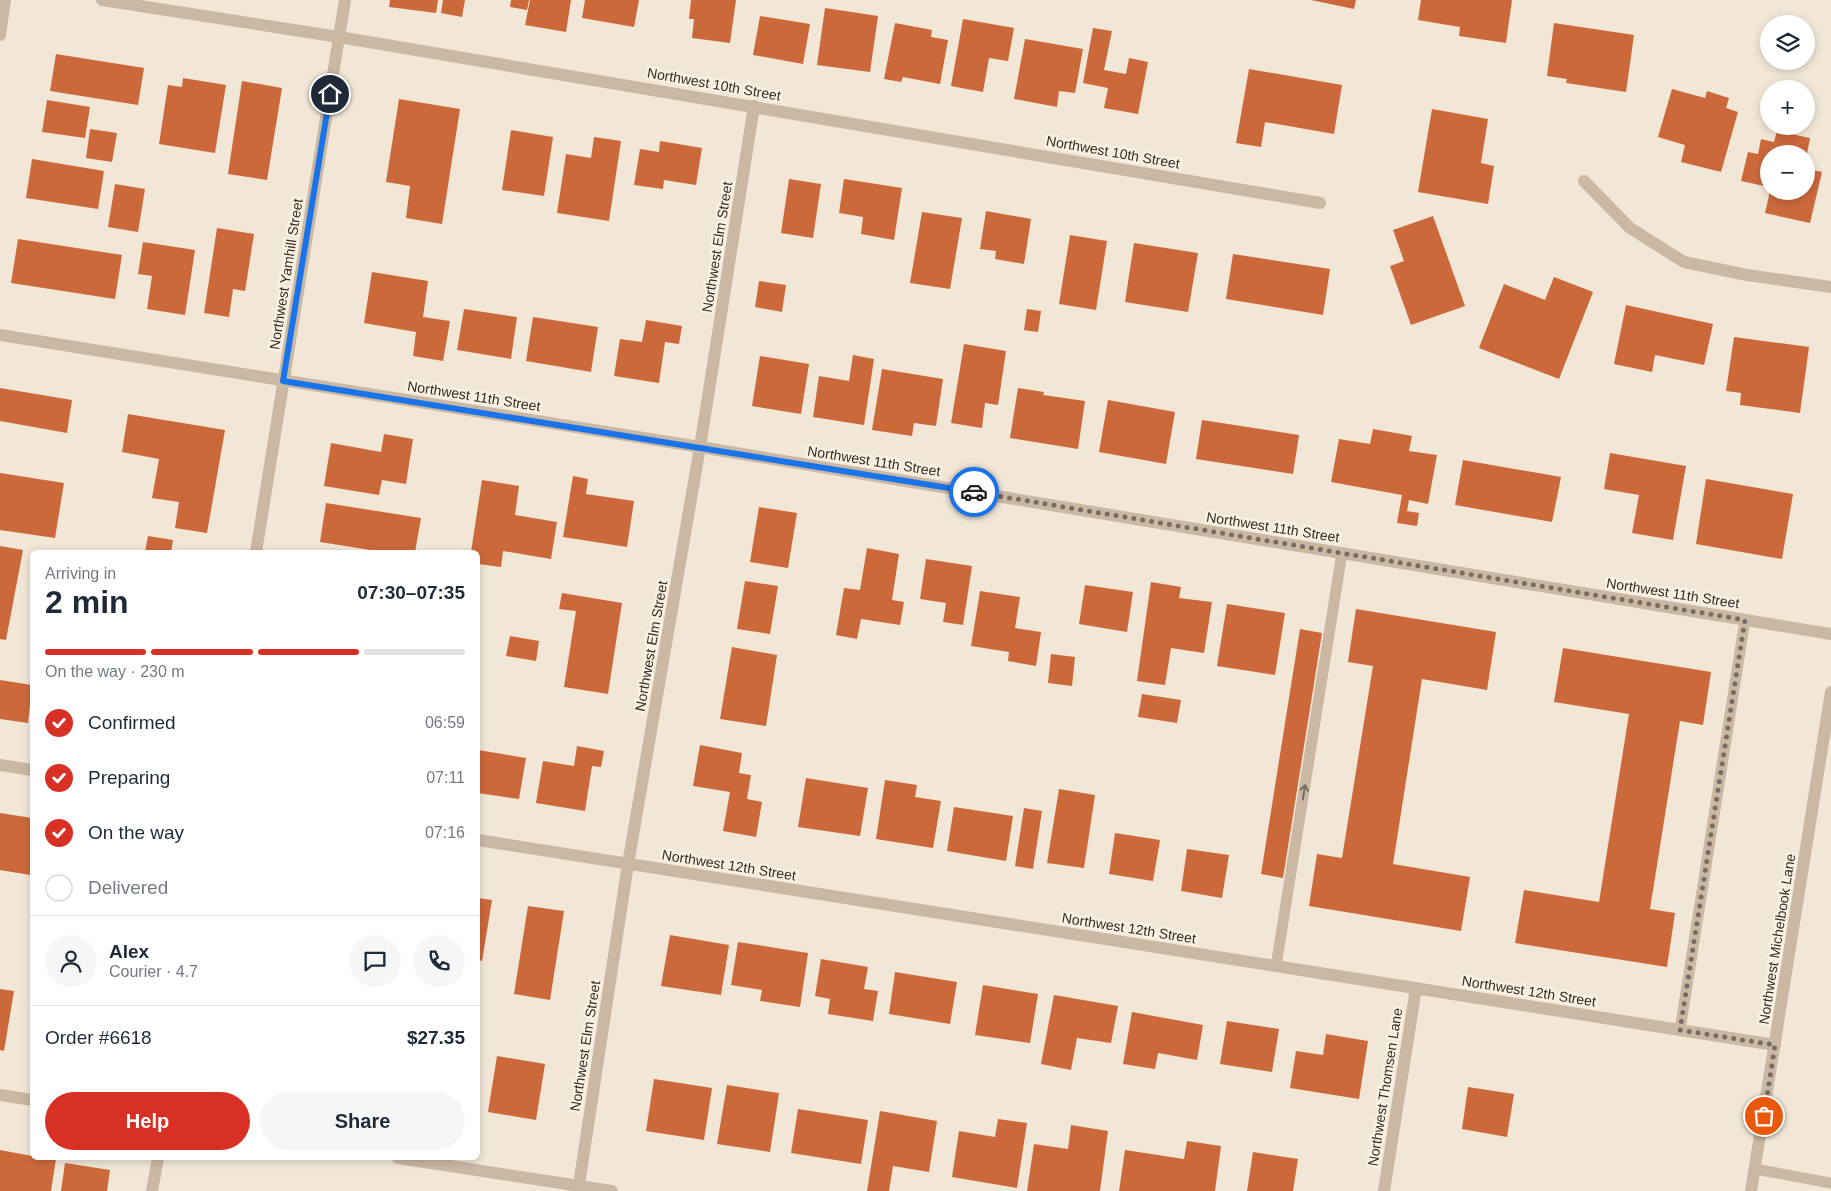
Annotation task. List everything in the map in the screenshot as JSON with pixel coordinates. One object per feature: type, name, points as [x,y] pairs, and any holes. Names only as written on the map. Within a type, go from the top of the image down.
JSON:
[{"type":"street","points":[[0,35],[5,0]]},
{"type":"street","name":"Northwest 10th Street","points":[[102,0],[339,37],[754,106],[1320,203]]},
{"type":"street","name":"Northwest Yamhill Street","points":[[256,550],[345,0]]},
{"type":"street","name":"Northwest Elm Street","points":[[578,1188],[628,864],[700,447],[754,106]]},
{"type":"street","points":[[1584,181],[1630,228],[1684,262],[1747,275],[1831,287]]},
{"type":"street","name":"Northwest 11th Street","points":[[0,335],[700,447],[1831,634]]},
{"type":"street","name":"Northwest Michelbook Lane","points":[[1751,1191],[1831,692]]},
{"type":"street","points":[[0,764],[30,770]]},
{"type":"street","name":"Northwest 12th Street","points":[[480,840],[1775,1045]]},
{"type":"street","name":"Northwest Thomsen Lane","points":[[1384,1191],[1416,988]]},
{"type":"street","points":[[0,1095],[30,1100]]},
{"type":"street","points":[[152,1191],[158,1160]]},
{"type":"street","points":[[410,1160],[578,1188],[612,1191]]},
{"type":"lane","points":[[1276,966],[1342,553]]},
{"type":"lane","points":[[1680,1030],[1745,620]]},
{"type":"lane","points":[[1755,1168],[1831,1183]]},
{"type":"building","points":[[390,0],[438,0],[436,13],[389,7]]},
{"type":"building","points":[[443,0],[465,0],[462,17],[441,13]]},
{"type":"building","points":[[511,0],[529,0],[527,10],[510,7]]},
{"type":"building","points":[[530,0],[571,0],[566,32],[525,25]]},
{"type":"building","points":[[585,0],[639,0],[634,27],[582,18]]},
{"type":"building","points":[[691,0],[736,0],[730,43],[692,38],[694,19],[689,19]]},
{"type":"building","points":[[1311,0],[1356,0],[1354,9]]},
{"type":"building","points":[[1421,0],[1512,0],[1506,43],[1459,36],[1460,27],[1418,20]]},
{"type":"building","points":[[825,8],[878,16],[870,72],[817,65]]},
{"type":"building","points":[[760,16],[810,24],[803,64],[753,55]]},
{"type":"building","points":[[963,19],[1014,28],[1008,61],[989,58],[983,92],[951,86]]},
{"type":"building","points":[[895,23],[932,30],[931,37],[948,40],[940,84],[903,77],[901,82],[884,79]]},
{"type":"building","points":[[1554,23],[1634,35],[1626,92],[1566,83],[1567,79],[1547,76]]},
{"type":"building","points":[[1093,28],[1112,31],[1104,70],[1126,74],[1129,58],[1148,62],[1138,114],[1104,108],[1108,88],[1083,83]]},
{"type":"building","points":[[1025,39],[1083,49],[1075,93],[1059,91],[1057,107],[1014,99]]},
{"type":"building","points":[[56,54],[144,68],[138,105],[50,91]]},
{"type":"building","points":[[1249,69],[1342,85],[1334,134],[1265,122],[1261,147],[1236,143]]},
{"type":"building","points":[[183,78],[226,85],[215,153],[159,144],[168,85],[182,87]]},
{"type":"building","points":[[242,81],[282,88],[267,180],[228,174]]},
{"type":"building","points":[[1672,89],[1705,98],[1707,91],[1729,98],[1726,108],[1738,112],[1721,172],[1681,162],[1685,145],[1658,137]]},
{"type":"building","points":[[399,99],[460,109],[442,224],[406,218],[410,186],[386,182]]},
{"type":"building","points":[[47,100],[90,107],[85,138],[42,132]]},
{"type":"building","points":[[1432,109],[1488,119],[1481,163],[1494,166],[1488,204],[1418,192]]},
{"type":"building","points":[[90,129],[117,133],[112,162],[86,158]]},
{"type":"building","points":[[511,130],[553,137],[544,196],[502,190]]},
{"type":"building","points":[[1776,135],[1796,135],[1810,138],[1809,145],[1760,145],[1760,185],[1741,181],[1748,152],[1758,154],[1761,139],[1774,142]]},
{"type":"building","points":[[594,137],[621,141],[609,221],[557,213],[566,154],[591,158]]},
{"type":"building","points":[[660,141],[702,148],[696,185],[664,180],[663,189],[634,185],[640,149],[659,152]]},
{"type":"building","points":[[32,159],[104,171],[98,209],[26,198]]},
{"type":"building","points":[[1815,171],[1822,172],[1810,223],[1765,213],[1768,200],[1815,200]]},
{"type":"building","points":[[789,179],[821,184],[813,238],[781,233]]},
{"type":"building","points":[[844,179],[902,188],[894,240],[861,234],[863,217],[839,213]]},
{"type":"building","points":[[115,184],[145,189],[138,232],[108,227]]},
{"type":"building","points":[[986,211],[1031,219],[1024,264],[995,259],[996,251],[980,249]]},
{"type":"building","points":[[922,212],[962,218],[950,289],[910,283]]},
{"type":"building","points":[[1433,216],[1465,306],[1411,325],[1390,266],[1404,261],[1393,230]]},
{"type":"building","points":[[217,228],[254,234],[245,291],[233,289],[229,317],[204,313]]},
{"type":"building","points":[[1070,235],[1107,241],[1096,310],[1059,304]]},
{"type":"building","points":[[18,239],[122,255],[115,299],[11,283]]},
{"type":"building","points":[[143,242],[195,250],[185,315],[147,309],[152,276],[138,274]]},
{"type":"building","points":[[1134,243],[1198,253],[1188,312],[1125,302]]},
{"type":"building","points":[[1233,254],[1330,269],[1323,315],[1226,299]]},
{"type":"building","points":[[372,272],[428,281],[423,317],[450,321],[443,361],[413,356],[416,332],[364,323]]},
{"type":"building","points":[[1554,277],[1593,292],[1559,379],[1479,348],[1504,284],[1545,300]]},
{"type":"building","points":[[759,281],[786,285],[782,312],[755,307]]},
{"type":"building","points":[[1626,305],[1713,324],[1704,365],[1655,355],[1652,372],[1614,364]]},
{"type":"building","points":[[464,309],[517,317],[511,359],[457,350]]},
{"type":"building","points":[[1027,309],[1041,311],[1038,332],[1024,330]]},
{"type":"building","points":[[533,317],[598,327],[591,372],[526,361]]},
{"type":"building","points":[[646,320],[682,326],[679,344],[665,342],[659,383],[614,376],[620,339],[642,342]]},
{"type":"building","points":[[1734,337],[1809,347],[1800,413],[1740,405],[1741,393],[1726,391]]},
{"type":"building","points":[[964,344],[1006,351],[998,405],[985,403],[982,428],[951,423]]},
{"type":"building","points":[[853,355],[874,359],[864,425],[813,417],[819,376],[849,381]]},
{"type":"building","points":[[760,356],[809,364],[801,414],[752,406]]},
{"type":"building","points":[[882,369],[943,379],[936,426],[914,423],[912,436],[872,430]]},
{"type":"building","points":[[0,388],[72,400],[67,433],[0,421]]},
{"type":"building","points":[[1018,388],[1044,392],[1043,395],[1085,401],[1078,449],[1010,438]]},
{"type":"building","points":[[1108,400],[1175,412],[1166,464],[1099,452]]},
{"type":"building","points":[[128,414],[225,430],[207,533],[175,528],[179,502],[152,498],[159,459],[122,452]]},
{"type":"building","points":[[1202,420],[1299,435],[1293,474],[1196,459]]},
{"type":"building","points":[[1373,429],[1412,436],[1409,451],[1437,455],[1428,504],[1409,500],[1407,511],[1419,513],[1417,526],[1397,523],[1402,495],[1331,482],[1339,439],[1370,444]]},
{"type":"building","points":[[384,434],[413,439],[406,484],[382,480],[379,495],[324,486],[331,443],[381,452]]},
{"type":"building","points":[[1610,453],[1686,466],[1673,540],[1632,533],[1639,495],[1604,489]]},
{"type":"building","points":[[1463,460],[1561,477],[1552,522],[1455,505]]},
{"type":"building","points":[[0,473],[64,483],[55,538],[0,530]]},
{"type":"building","points":[[573,476],[588,479],[586,494],[634,501],[627,547],[563,537]]},
{"type":"building","points":[[1706,479],[1793,494],[1782,559],[1696,544]]},
{"type":"building","points":[[482,480],[519,486],[515,515],[557,522],[551,559],[503,551],[501,567],[480,564],[480,550],[471,550]]},
{"type":"building","points":[[326,503],[421,518],[415,550],[370,550],[320,542]]},
{"type":"building","points":[[759,507],[797,513],[788,568],[750,562]]},
{"type":"building","points":[[148,536],[173,540],[171,550],[145,550]]},
{"type":"building","points":[[0,546],[23,550],[6,640],[0,639]]},
{"type":"building","points":[[867,548],[899,554],[892,600],[904,602],[900,625],[861,619],[857,639],[836,635],[844,588],[860,590]]},
{"type":"building","points":[[926,559],[972,566],[963,625],[943,622],[946,603],[920,599]]},
{"type":"building","points":[[745,581],[778,586],[770,634],[737,629]]},
{"type":"building","points":[[1151,582],[1181,587],[1179,598],[1212,602],[1204,653],[1171,648],[1165,685],[1137,681]]},
{"type":"building","points":[[1085,585],[1133,592],[1127,632],[1079,624]]},
{"type":"building","points":[[980,591],[1020,597],[1015,628],[1041,632],[1036,666],[1008,661],[1009,652],[971,646]]},
{"type":"building","points":[[562,593],[622,603],[608,694],[564,687],[576,611],[559,609]]},
{"type":"building","points":[[1227,604],[1285,613],[1275,675],[1217,666]]},
{"type":"building","points":[[1356,609],[1496,632],[1487,690],[1422,679],[1393,864],[1470,877],[1461,931],[1309,906],[1317,854],[1342,858],[1373,666],[1348,662]]},
{"type":"building","points":[[1300,629],[1322,633],[1283,878],[1261,874]]},
{"type":"building","points":[[510,636],[539,641],[536,661],[506,656]]},
{"type":"building","points":[[732,647],[777,655],[766,726],[720,719]]},
{"type":"building","points":[[1563,648],[1711,672],[1703,725],[1680,721],[1650,909],[1675,913],[1667,967],[1515,943],[1524,890],[1599,902],[1629,714],[1554,702]]},
{"type":"building","points":[[1051,654],[1075,657],[1072,686],[1048,683]]},
{"type":"building","points":[[0,680],[30,685],[28,723],[0,719]]},
{"type":"building","points":[[1142,694],[1181,700],[1177,723],[1138,717]]},
{"type":"building","points":[[700,745],[742,753],[739,773],[751,775],[747,799],[762,802],[756,837],[723,831],[730,792],[693,786]]},
{"type":"building","points":[[577,746],[604,751],[601,767],[592,766],[585,811],[536,803],[543,761],[574,766]]},
{"type":"building","points":[[480,750],[526,758],[519,799],[480,793]]},
{"type":"building","points":[[806,778],[868,788],[860,836],[798,827]]},
{"type":"building","points":[[885,780],[917,785],[915,797],[941,801],[933,848],[876,839]]},
{"type":"building","points":[[1059,789],[1095,795],[1084,868],[1047,863]]},
{"type":"building","points":[[954,807],[1013,816],[1006,861],[947,851]]},
{"type":"building","points":[[1024,808],[1042,811],[1033,869],[1015,866]]},
{"type":"building","points":[[0,813],[30,818],[30,875],[0,870]]},
{"type":"building","points":[[1115,833],[1160,840],[1153,881],[1109,874]]},
{"type":"building","points":[[1187,849],[1229,855],[1222,898],[1181,891]]},
{"type":"building","points":[[480,898],[492,900],[482,961],[480,960]]},
{"type":"building","points":[[528,906],[564,911],[550,1000],[514,994]]},
{"type":"building","points":[[670,935],[729,945],[721,995],[661,986]]},
{"type":"building","points":[[738,942],[808,953],[800,1007],[760,1001],[762,990],[731,985]]},
{"type":"building","points":[[821,959],[868,967],[864,989],[878,991],[873,1021],[828,1014],[830,999],[815,996]]},
{"type":"building","points":[[895,972],[957,982],[950,1024],[889,1014]]},
{"type":"building","points":[[983,985],[1038,994],[1030,1043],[975,1035]]},
{"type":"building","points":[[0,989],[14,991],[4,1051],[0,1050]]},
{"type":"building","points":[[1054,995],[1118,1006],[1111,1043],[1077,1038],[1071,1070],[1041,1064]]},
{"type":"building","points":[[1132,1012],[1203,1025],[1197,1060],[1158,1053],[1155,1069],[1123,1064]]},
{"type":"building","points":[[1227,1021],[1279,1029],[1272,1072],[1220,1064]]},
{"type":"building","points":[[1326,1034],[1368,1041],[1359,1099],[1290,1088],[1296,1051],[1323,1055]]},
{"type":"building","points":[[497,1056],[545,1064],[536,1120],[488,1112]]},
{"type":"building","points":[[654,1079],[712,1088],[704,1140],[646,1131]]},
{"type":"building","points":[[727,1085],[779,1093],[770,1152],[717,1144]]},
{"type":"building","points":[[1468,1087],[1514,1094],[1507,1137],[1462,1129]]},
{"type":"building","points":[[798,1109],[868,1120],[861,1164],[791,1153]]},
{"type":"building","points":[[880,1111],[937,1121],[929,1172],[893,1166],[889,1191],[867,1191]]},
{"type":"building","points":[[998,1119],[1027,1123],[1017,1188],[952,1177],[959,1131],[995,1137]]},
{"type":"building","points":[[1071,1125],[1108,1131],[1100,1191],[1027,1191],[1034,1144],[1068,1149]]},
{"type":"building","points":[[1187,1141],[1221,1146],[1215,1191],[1119,1191],[1125,1150],[1184,1159]]},
{"type":"building","points":[[0,1150],[30,1156],[30,1160],[56,1160],[51,1191],[0,1191]]},
{"type":"building","points":[[1253,1152],[1298,1159],[1293,1191],[1247,1191]]},
{"type":"building","points":[[65,1163],[110,1170],[107,1191],[61,1191]]},
{"type":"way so far","points":[[974,492],[1745,620],[1680,1030],[1775,1045],[1764,1116]]},
{"type":"route","points":[[330,94],[283,381],[974,492]]}]
